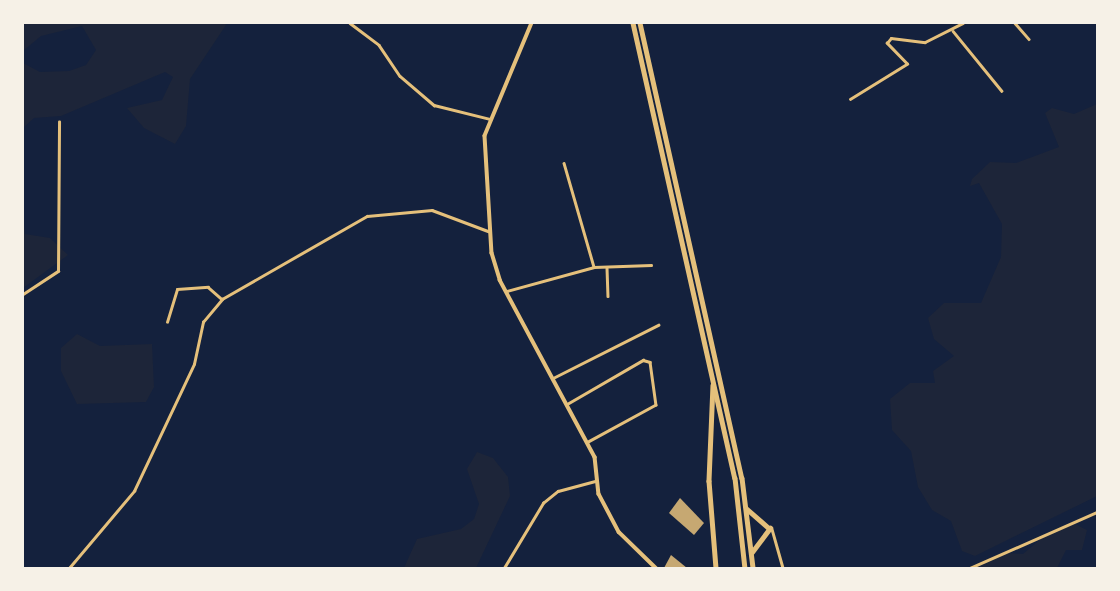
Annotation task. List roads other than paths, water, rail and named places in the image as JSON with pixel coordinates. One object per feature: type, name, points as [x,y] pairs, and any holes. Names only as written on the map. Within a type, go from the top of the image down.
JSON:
[{"type":"highway","points":[[633,23],[713,377],[745,568]]},
{"type":"highway","points":[[640,23],[747,508],[753,568]]},
{"type":"highway","points":[[713,377],[709,481],[716,568]]},
{"type":"highway","points":[[747,508],[770,528],[752,552]]},
{"type":"main road","points":[[532,23],[490,119],[482,166],[488,231],[506,291],[588,442],[595,481],[619,531],[656,568]]},
{"type":"street","points":[[350,23],[380,45],[400,76],[433,105],[490,119]]},
{"type":"street","points":[[850,99],[907,64],[887,43],[907,40],[925,42],[953,31],[962,23]]},
{"type":"street","points":[[1015,23],[1029,39]]},
{"type":"street","points":[[953,31],[1002,92]]},
{"type":"street","points":[[23,295],[58,271],[60,122]]},
{"type":"street","points":[[564,163],[594,267]]},
{"type":"street","points":[[69,568],[134,491],[194,363],[203,322],[222,299],[367,216],[432,210],[488,231]]},
{"type":"street","points":[[506,291],[594,267],[651,265]]},
{"type":"street","points":[[607,266],[608,296]]},
{"type":"street","points":[[167,322],[177,289],[208,287],[222,299]]},
{"type":"street","points":[[553,379],[658,325]]},
{"type":"street","points":[[567,404],[643,360],[650,362],[654,408],[588,442]]},
{"type":"street","points":[[504,568],[543,503],[558,491],[595,481]]},
{"type":"street","points":[[970,568],[1097,512]]},
{"type":"street","points":[[770,528],[783,568]]}]
